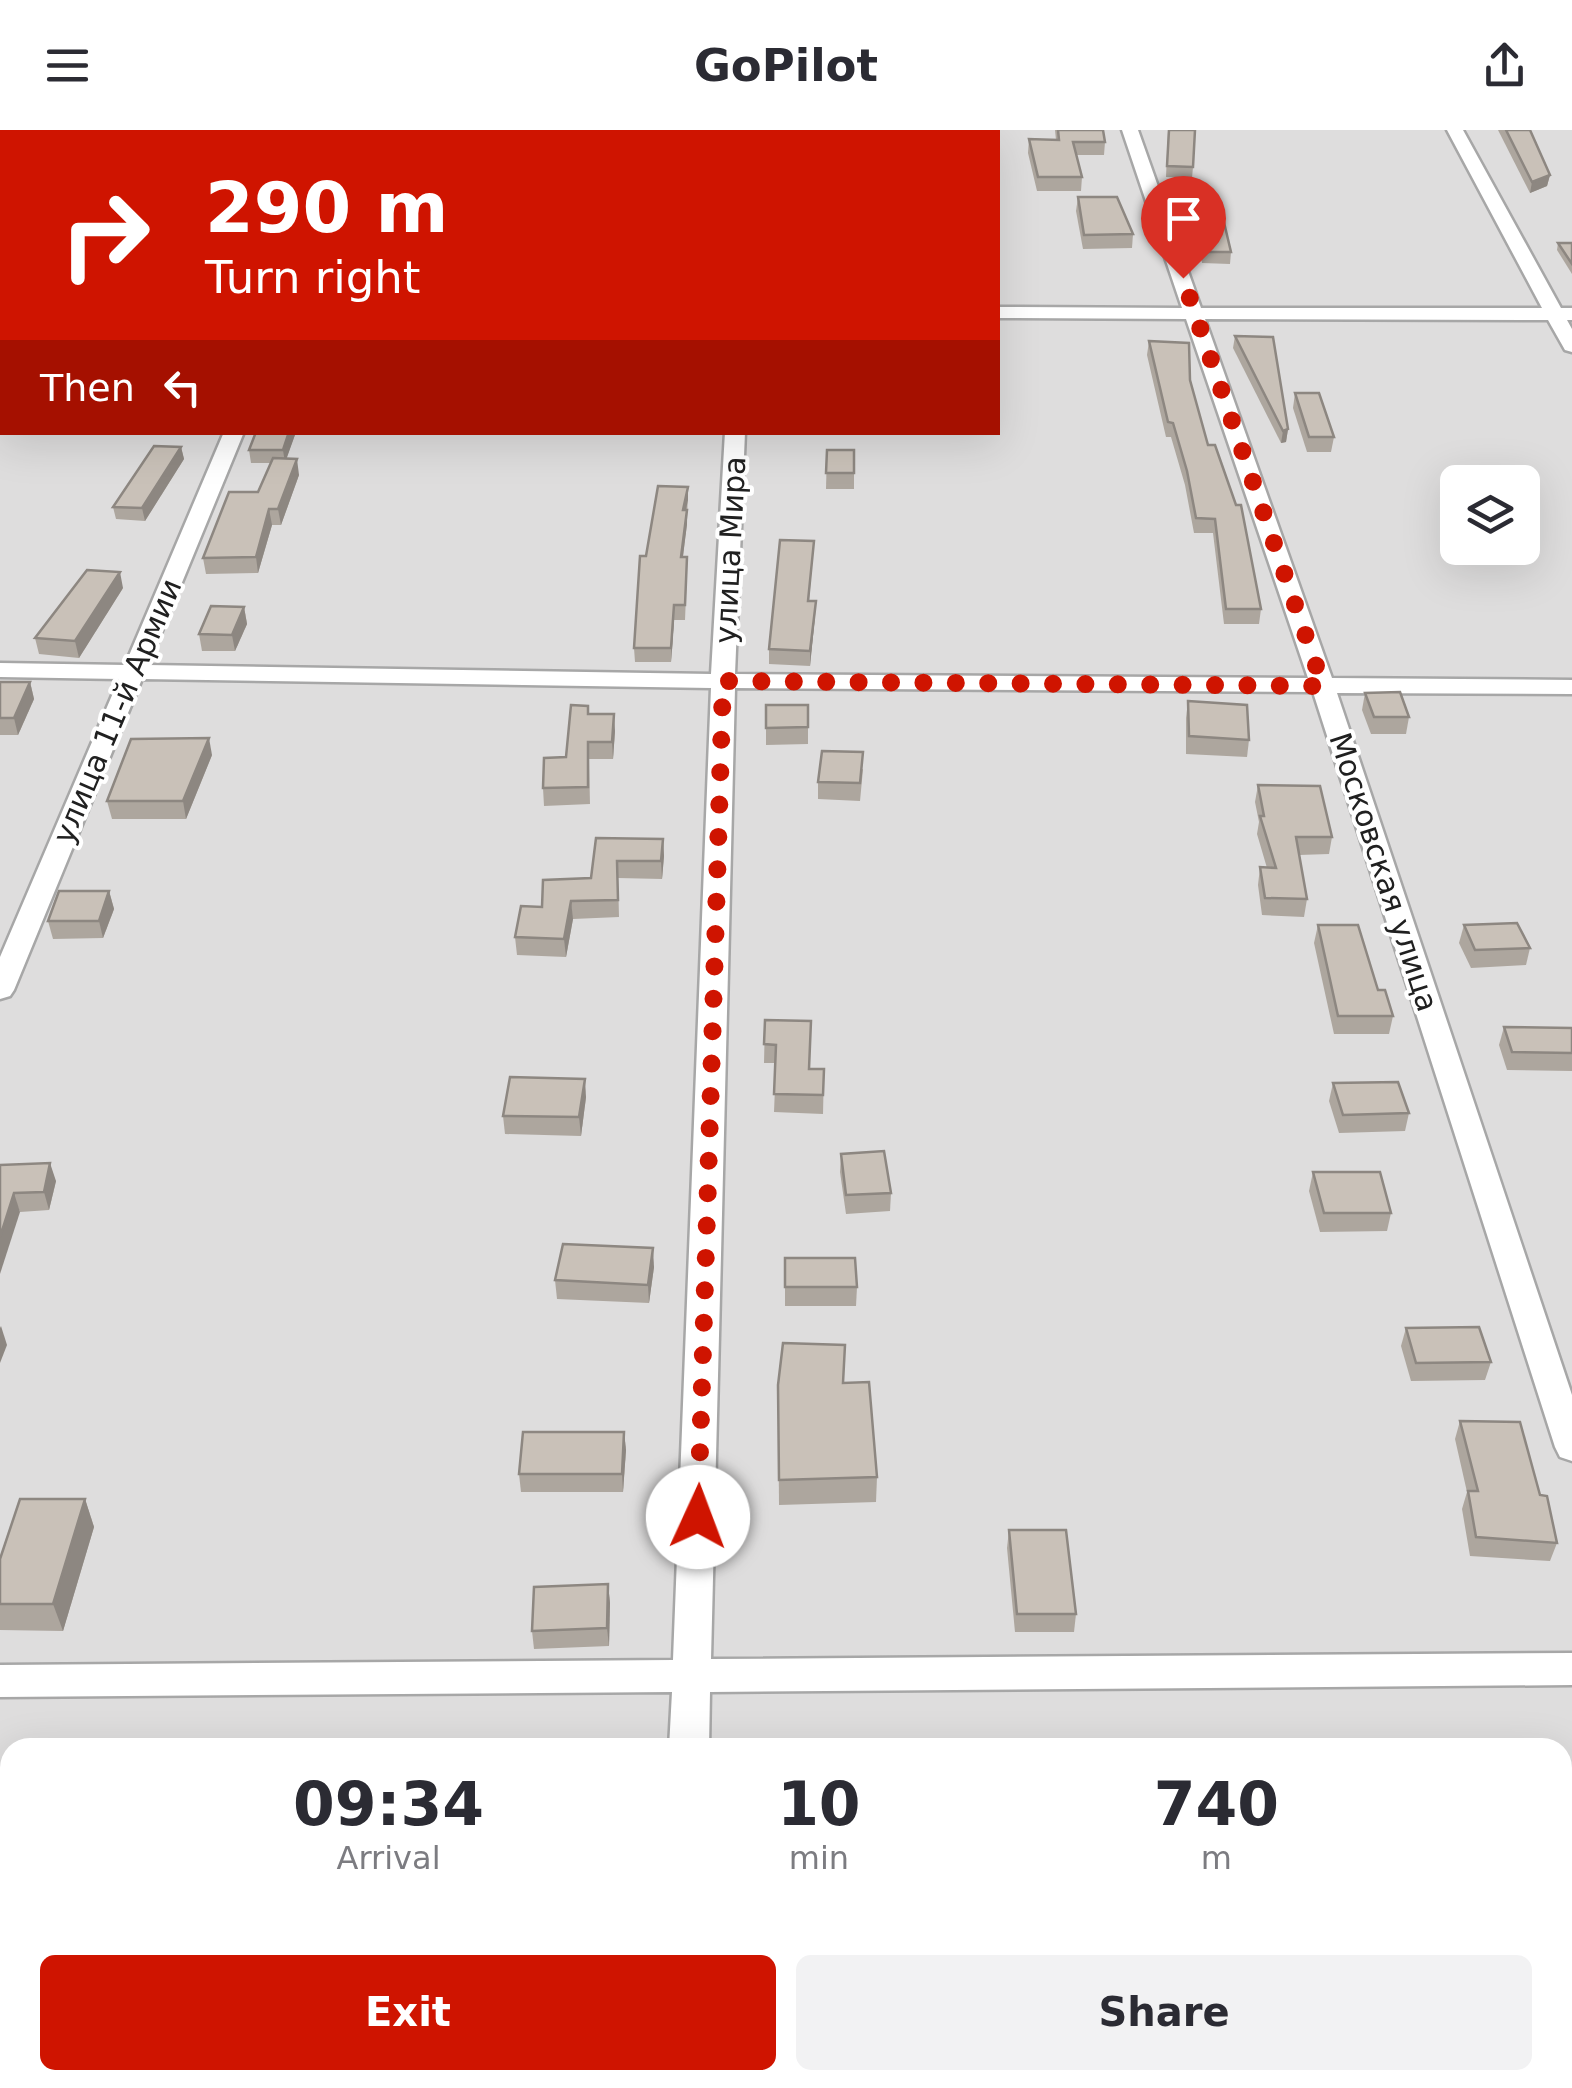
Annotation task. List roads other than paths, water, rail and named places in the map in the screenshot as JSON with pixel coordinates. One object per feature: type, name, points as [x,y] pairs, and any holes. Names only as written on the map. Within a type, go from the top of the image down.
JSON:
[{"type":"street","name":"Московская улица","points":[[1130,130],[1323,686],[1572,1447]]},
{"type":"street","points":[[1455,130],[1562,314],[1572,346]]},
{"type":"street","points":[[1000,312],[1562,314]]},
{"type":"street","name":"улица 11-й Армии","points":[[0,990],[233,435]]},
{"type":"street","name":"улица Мира","points":[[691,1738],[723,681],[735,435]]},
{"type":"street","points":[[0,670],[723,681],[1572,687]]},
{"type":"street","points":[[0,1682],[1572,1668]]}]
